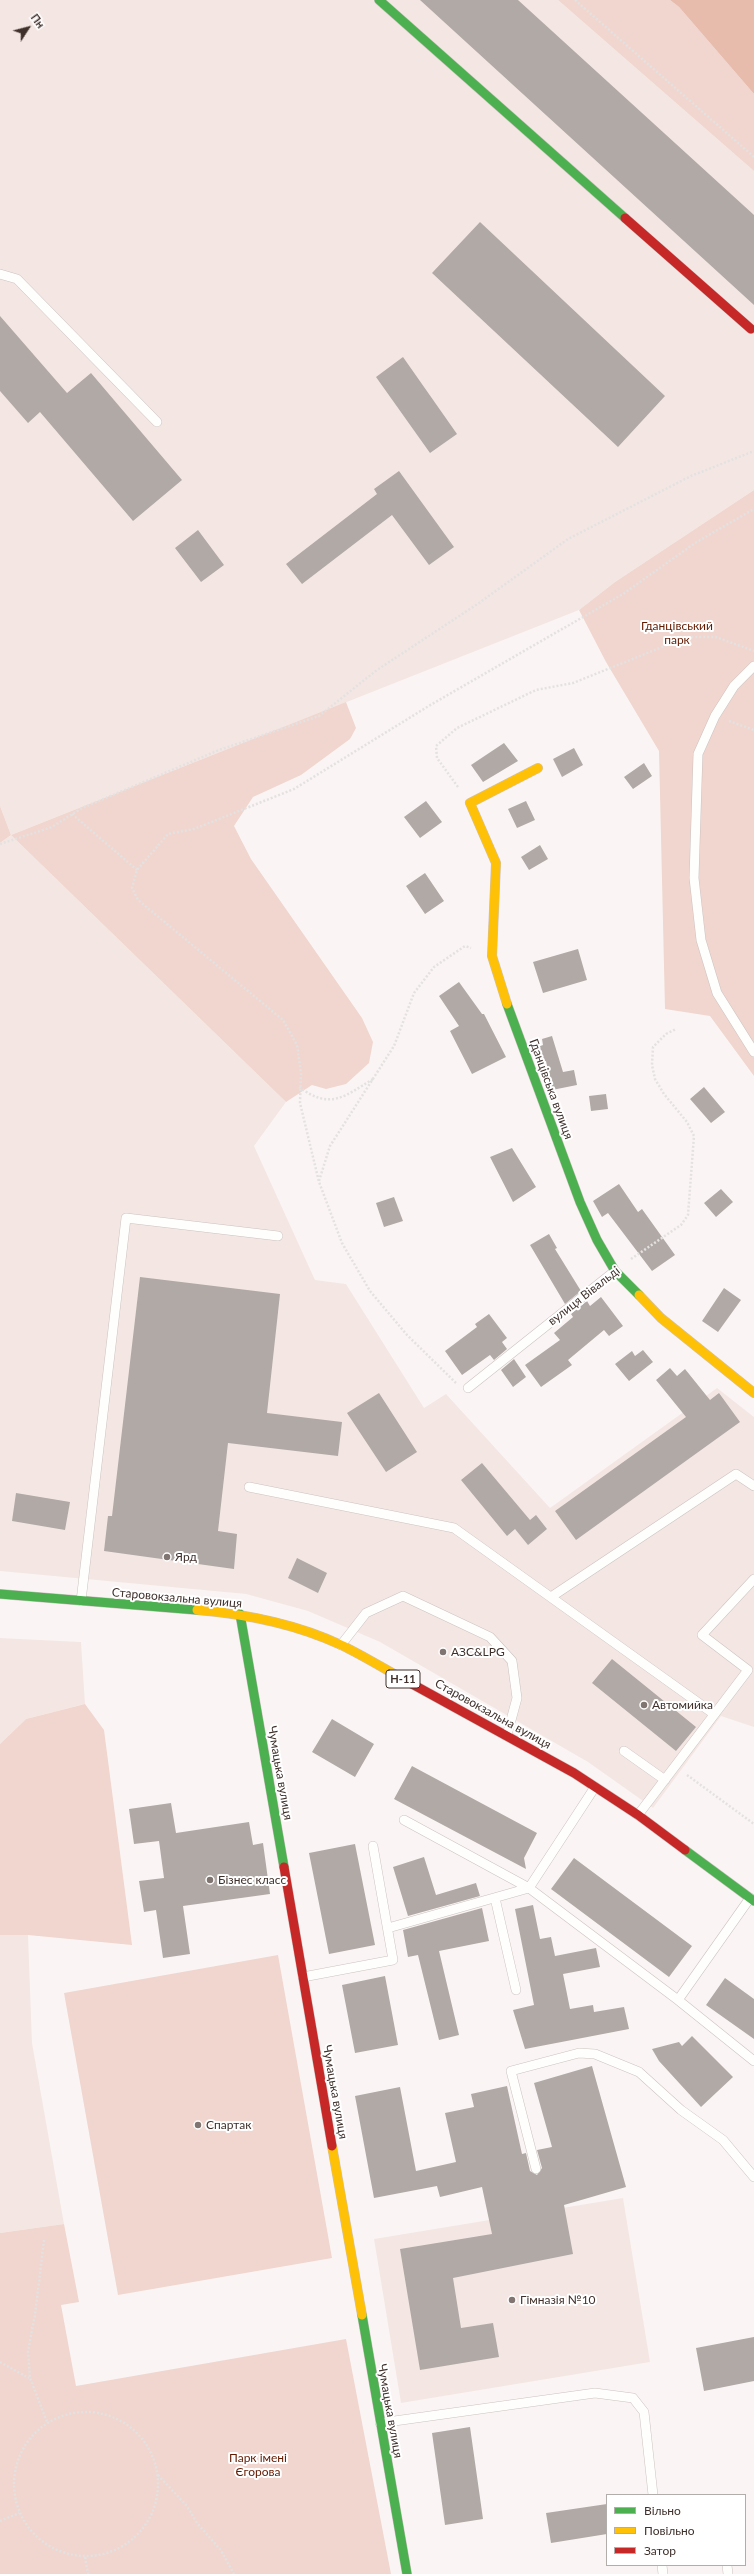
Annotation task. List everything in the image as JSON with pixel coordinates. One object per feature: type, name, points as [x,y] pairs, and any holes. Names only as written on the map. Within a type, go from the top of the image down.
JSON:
[{"type":"street","points":[[379,0],[751,329]]},
{"type":"street","points":[[470,803],[538,768]]},
{"type":"street","name":"Гданцівська вулиця","points":[[470,803],[496,864],[492,956],[500,988],[580,1202],[614,1271],[661,1318],[754,1393]]},
{"type":"street","name":"Старовокзальна вулиця","points":[[0,1594],[81,1602],[240,1614],[302,1630],[340,1646],[507,1735],[595,1787],[638,1815],[752,1900]]},
{"type":"street","name":"Чумацька вулиця","points":[[240,1614],[407,2574]]},
{"type":"lane","points":[[0,274],[17,278],[157,422]]},
{"type":"lane","points":[[754,666],[734,686],[715,716],[698,754],[694,878],[700,932],[717,993],[754,1052]]},
{"type":"lane","points":[[81,1602],[126,1218],[278,1236]]},
{"type":"lane","name":"вулиця Вівальді","points":[[468,1388],[614,1271]]},
{"type":"lane","points":[[550,1597],[736,1474],[754,1486]]},
{"type":"lane","points":[[250,1488],[454,1528],[714,1714]]},
{"type":"lane","points":[[638,1815],[748,1670],[702,1635],[754,1579]]},
{"type":"lane","points":[[340,1646],[366,1613],[403,1596],[490,1637],[512,1661],[518,1698],[507,1735]]},
{"type":"lane","points":[[624,1751],[665,1780]]},
{"type":"lane","points":[[388,1928],[529,1888],[595,1787]]},
{"type":"lane","points":[[404,1820],[529,1888],[678,2000],[754,2061]]},
{"type":"lane","points":[[303,1977],[393,1960],[373,1846]]},
{"type":"lane","points":[[495,1898],[516,1990]]},
{"type":"lane","points":[[678,2000],[752,1900]]},
{"type":"lane","points":[[536,2169],[511,2071],[580,2053],[595,2054],[639,2072],[681,2110],[722,2140],[754,2178]]},
{"type":"lane","points":[[380,2423],[595,2393],[633,2398],[644,2412],[653,2494]]},
{"type":"path","points":[[575,0],[754,157]]},
{"type":"path","points":[[0,844],[52,827],[82,808],[219,750],[318,716],[377,670],[479,603],[568,539],[691,476],[754,451]]},
{"type":"path","points":[[468,1388],[458,1385],[407,1335],[370,1291],[342,1243],[319,1182],[300,1103],[300,1059],[297,1045],[283,1020],[138,900],[132,888],[137,870],[168,834],[194,829],[294,788],[432,704],[623,594],[695,543],[754,510]]},
{"type":"path","points":[[470,803],[436,758],[436,746],[457,728],[536,690],[573,683],[687,637],[716,637],[754,651]]},
{"type":"path","points":[[715,716],[754,730]]},
{"type":"path","points":[[72,814],[137,870]]},
{"type":"path","points":[[319,1182],[330,1146],[375,1078],[394,1046],[414,993],[434,967],[465,946],[492,956]]},
{"type":"path","name":"вулиця Вівальді","points":[[614,1271],[681,1225],[688,1215],[694,1136],[687,1122],[659,1086],[652,1065],[653,1047],[666,1034],[676,1029]]},
{"type":"path","points":[[299,1087],[314,1098],[328,1100],[350,1093],[375,1078]]},
{"type":"path","points":[[675,1766],[754,1824]]},
{"type":"path","points":[[44,2240],[35,2315],[28,2351],[30,2378],[47,2422]]},
{"type":"path","points":[[0,2362],[30,2378]]},
{"type":"path","points":[[86,2411],[113,2417],[126,2423],[141,2436],[152,2454],[158,2474],[158,2495],[152,2514],[140,2532],[118,2548],[106,2554],[85,2556],[65,2554],[46,2545],[30,2531],[19,2513],[13,2494],[14,2473],[18,2459],[31,2435],[47,2422],[66,2414],[86,2411]]},
{"type":"path","points":[[158,2474],[187,2506],[197,2523],[220,2549],[234,2574]]},
{"type":"path","points":[[0,2521],[19,2513]]},
{"type":"path","points":[[85,2556],[88,2574]]},
{"type":"shaded area","points":[[0,0],[558,0],[754,171],[754,490],[615,582],[579,610],[11,835],[0,806]]},
{"type":"shaded area","points":[[670,0],[754,0],[754,94],[679,7]]},
{"type":"shaded area","points":[[11,835],[286,1102],[254,1146],[315,1280],[346,1284],[424,1408],[446,1394],[550,1508],[717,1388],[754,1417],[754,1727],[721,1716],[653,1808],[588,1762],[380,1642],[308,1611],[246,1594],[0,1571],[0,843]]},
{"type":"shaded area","points":[[0,1638],[81,1642],[85,1704],[26,1719],[0,1744]]},
{"type":"shaded area","points":[[0,1935],[28,1935],[32,2043],[64,2224],[0,2233]]},
{"type":"shaded area","name":"Гімназія №10","points":[[623,2198],[650,2362],[401,2403],[374,2239]]},
{"type":"green space","points":[[558,0],[670,0],[679,7],[754,94],[754,171]]},
{"type":"green space","name":"Гданцівський парк","points":[[754,490],[754,1076],[710,1016],[665,1009],[659,751],[606,662],[579,610],[615,582]]},
{"type":"green space","points":[[346,702],[356,728],[350,739],[301,775],[253,797],[234,826],[251,859],[362,1018],[373,1042],[369,1063],[346,1084],[326,1089],[312,1085],[286,1102],[11,835]]},
{"type":"green space","points":[[0,806],[11,835],[0,843]]},
{"type":"green space","points":[[85,1704],[104,1730],[132,1945],[28,1935],[0,1935],[0,1744],[26,1719]]},
{"type":"green space","name":"Спартак","points":[[278,1955],[332,2258],[118,2295],[64,1993]]},
{"type":"green space","name":"Парк імені Єгорова","points":[[64,2224],[79,2302],[61,2305],[76,2386],[346,2339],[391,2574],[0,2574],[0,2233]]},
{"type":"building","points":[[420,0],[518,0],[754,215],[754,305]]},
{"type":"building","points":[[480,222],[665,396],[618,447],[432,273]]},
{"type":"building","points":[[0,316],[67,393],[91,373],[182,480],[133,521],[40,412],[28,423],[0,391]]},
{"type":"building","points":[[403,357],[457,434],[430,453],[376,377]]},
{"type":"building","points":[[399,471],[454,547],[429,565],[392,515],[302,584],[286,564],[377,494],[374,489]]},
{"type":"building","points":[[198,530],[224,565],[201,582],[175,548]]},
{"type":"building","points":[[504,743],[518,761],[483,782],[471,765]]},
{"type":"building","points":[[574,748],[583,765],[562,777],[553,759]]},
{"type":"building","points":[[644,763],[652,776],[633,789],[624,777]]},
{"type":"building","points":[[426,801],[442,822],[420,838],[404,817]]},
{"type":"building","points":[[526,801],[535,820],[517,828],[508,809]]},
{"type":"building","points":[[540,845],[548,859],[529,870],[521,857]]},
{"type":"building","points":[[425,873],[444,901],[425,914],[406,886]]},
{"type":"building","points":[[578,949],[587,980],[543,993],[533,962]]},
{"type":"building","points":[[459,982],[482,1014],[484,1014],[506,1057],[472,1074],[450,1031],[459,1026],[439,996]]},
{"type":"building","points":[[552,1036],[563,1072],[574,1070],[577,1085],[552,1090],[546,1061],[542,1062],[538,1047],[543,1045],[542,1039]]},
{"type":"building","points":[[704,1087],[725,1112],[711,1123],[690,1099]]},
{"type":"building","points":[[606,1094],[608,1109],[591,1111],[589,1096]]},
{"type":"building","points":[[512,1148],[536,1187],[513,1202],[490,1157]]},
{"type":"building","points":[[619,1184],[638,1212],[642,1209],[675,1255],[652,1271],[608,1213],[602,1217],[593,1201]]},
{"type":"building","points":[[721,1189],[733,1202],[716,1217],[704,1203]]},
{"type":"building","points":[[394,1197],[403,1221],[384,1227],[376,1203]]},
{"type":"building","points":[[549,1234],[557,1248],[555,1249],[581,1291],[565,1304],[530,1245]]},
{"type":"building","points":[[140,1277],[280,1294],[267,1413],[342,1422],[338,1456],[228,1443],[218,1531],[237,1534],[234,1569],[104,1551],[108,1516],[112,1516]]},
{"type":"building","points":[[724,1288],[741,1300],[718,1332],[702,1321]]},
{"type":"building","points":[[601,1297],[623,1326],[609,1336],[604,1330],[568,1360],[572,1365],[541,1387],[525,1365],[560,1340],[554,1333],[573,1317],[571,1314],[587,1301],[590,1306]]},
{"type":"building","points":[[489,1314],[507,1338],[502,1342],[507,1349],[494,1360],[490,1355],[462,1375],[445,1351],[477,1327],[475,1324]]},
{"type":"building","points":[[643,1350],[653,1362],[629,1381],[615,1364],[632,1351],[635,1356]]},
{"type":"building","points":[[514,1359],[526,1377],[513,1387],[501,1370]]},
{"type":"building","points":[[670,1368],[677,1376],[685,1369],[710,1400],[719,1393],[740,1422],[576,1540],[555,1511],[686,1417],[656,1380]]},
{"type":"building","points":[[379,1393],[417,1452],[386,1472],[347,1413]]},
{"type":"building","points":[[482,1463],[530,1520],[536,1515],[547,1529],[528,1545],[515,1529],[507,1536],[461,1480]]},
{"type":"building","points":[[16,1493],[70,1502],[65,1530],[12,1521]]},
{"type":"building","points":[[297,1558],[327,1573],[318,1593],[288,1578]]},
{"type":"building","name":"Автомийка","points":[[612,1659],[696,1727],[676,1751],[592,1683]]},
{"type":"building","points":[[332,1719],[374,1744],[355,1777],[312,1752]]},
{"type":"building","points":[[412,1766],[537,1833],[524,1858],[526,1869],[394,1799]]},
{"type":"building","name":"Бізнес класс","points":[[171,1803],[176,1833],[249,1822],[253,1845],[263,1843],[270,1894],[183,1906],[190,1954],[163,1958],[156,1910],[144,1912],[139,1881],[164,1878],[159,1841],[134,1844],[129,1809]]},
{"type":"building","points":[[355,1844],[375,1945],[329,1954],[309,1853]]},
{"type":"building","points":[[424,1857],[436,1895],[476,1883],[480,1896],[408,1916],[393,1867]]},
{"type":"building","points":[[574,1858],[692,1946],[669,1977],[551,1889]]},
{"type":"building","points":[[533,1905],[540,1939],[551,1937],[555,1956],[596,1948],[600,1967],[563,1974],[570,2009],[593,2005],[594,2012],[624,2007],[629,2029],[525,2049],[513,2010],[534,2005],[515,1909]]},
{"type":"building","points":[[482,1908],[489,1941],[439,1951],[459,2035],[439,2040],[418,1955],[408,1957],[403,1930]]},
{"type":"building","points":[[385,1976],[398,2045],[355,2053],[342,1985]]},
{"type":"building","points":[[725,1978],[754,1999],[754,2039],[706,2005]]},
{"type":"building","points":[[692,2036],[733,2077],[701,2107],[659,2061],[652,2049],[679,2042],[682,2046]]},
{"type":"building","points":[[592,2066],[626,2187],[564,2205],[573,2254],[453,2278],[461,2328],[493,2323],[499,2357],[420,2370],[400,2249],[492,2234],[482,2187],[440,2197],[437,2186],[374,2198],[355,2096],[400,2087],[416,2171],[456,2162],[445,2113],[474,2107],[471,2094],[507,2086],[522,2154],[526,2153],[530,2171],[537,2175],[542,2168],[537,2150],[552,2147],[534,2083]]},
{"type":"building","points":[[754,2337],[754,2381],[704,2391],[696,2348]]},
{"type":"building","points":[[470,2427],[483,2519],[445,2525],[432,2433]]},
{"type":"building","points":[[606,2504],[606,2534],[551,2543],[546,2513]]},
{"type":"traffic: fast","points":[[379,0],[625,218]]},
{"type":"traffic: fast","points":[[507,1004],[580,1202],[597,1240],[615,1271],[639,1295]]},
{"type":"traffic: fast","points":[[0,1594],[197,1610]]},
{"type":"traffic: fast","points":[[240,1614],[284,1867]]},
{"type":"traffic: fast","points":[[685,1850],[754,1901]]},
{"type":"traffic: fast","points":[[362,2315],[407,2574]]},
{"type":"traffic: slow","points":[[507,1004],[492,956],[496,863],[470,803],[538,768]]},
{"type":"traffic: slow","points":[[639,1295],[661,1318],[754,1393]]},
{"type":"traffic: slow","points":[[197,1610],[252,1617],[306,1631],[341,1645],[403,1679]]},
{"type":"traffic: slow","points":[[332,2146],[362,2315]]},
{"type":"traffic: jam","points":[[625,218],[751,329]]},
{"type":"traffic: jam","points":[[403,1679],[574,1773],[638,1815],[685,1850]]},
{"type":"traffic: jam","points":[[284,1867],[332,2146]]},
{"type":"place","name":"Ярд","points":[[167,1557]]},
{"type":"place","name":"АЗС&LPG","points":[[443,1652]]},
{"type":"place","name":"Автомийка","points":[[644,1705]]},
{"type":"place","name":"Бізнес класс","points":[[210,1880]]},
{"type":"place","name":"Спартак","points":[[198,2125]]},
{"type":"place","name":"Гімназія №10","points":[[512,2300]]}]
